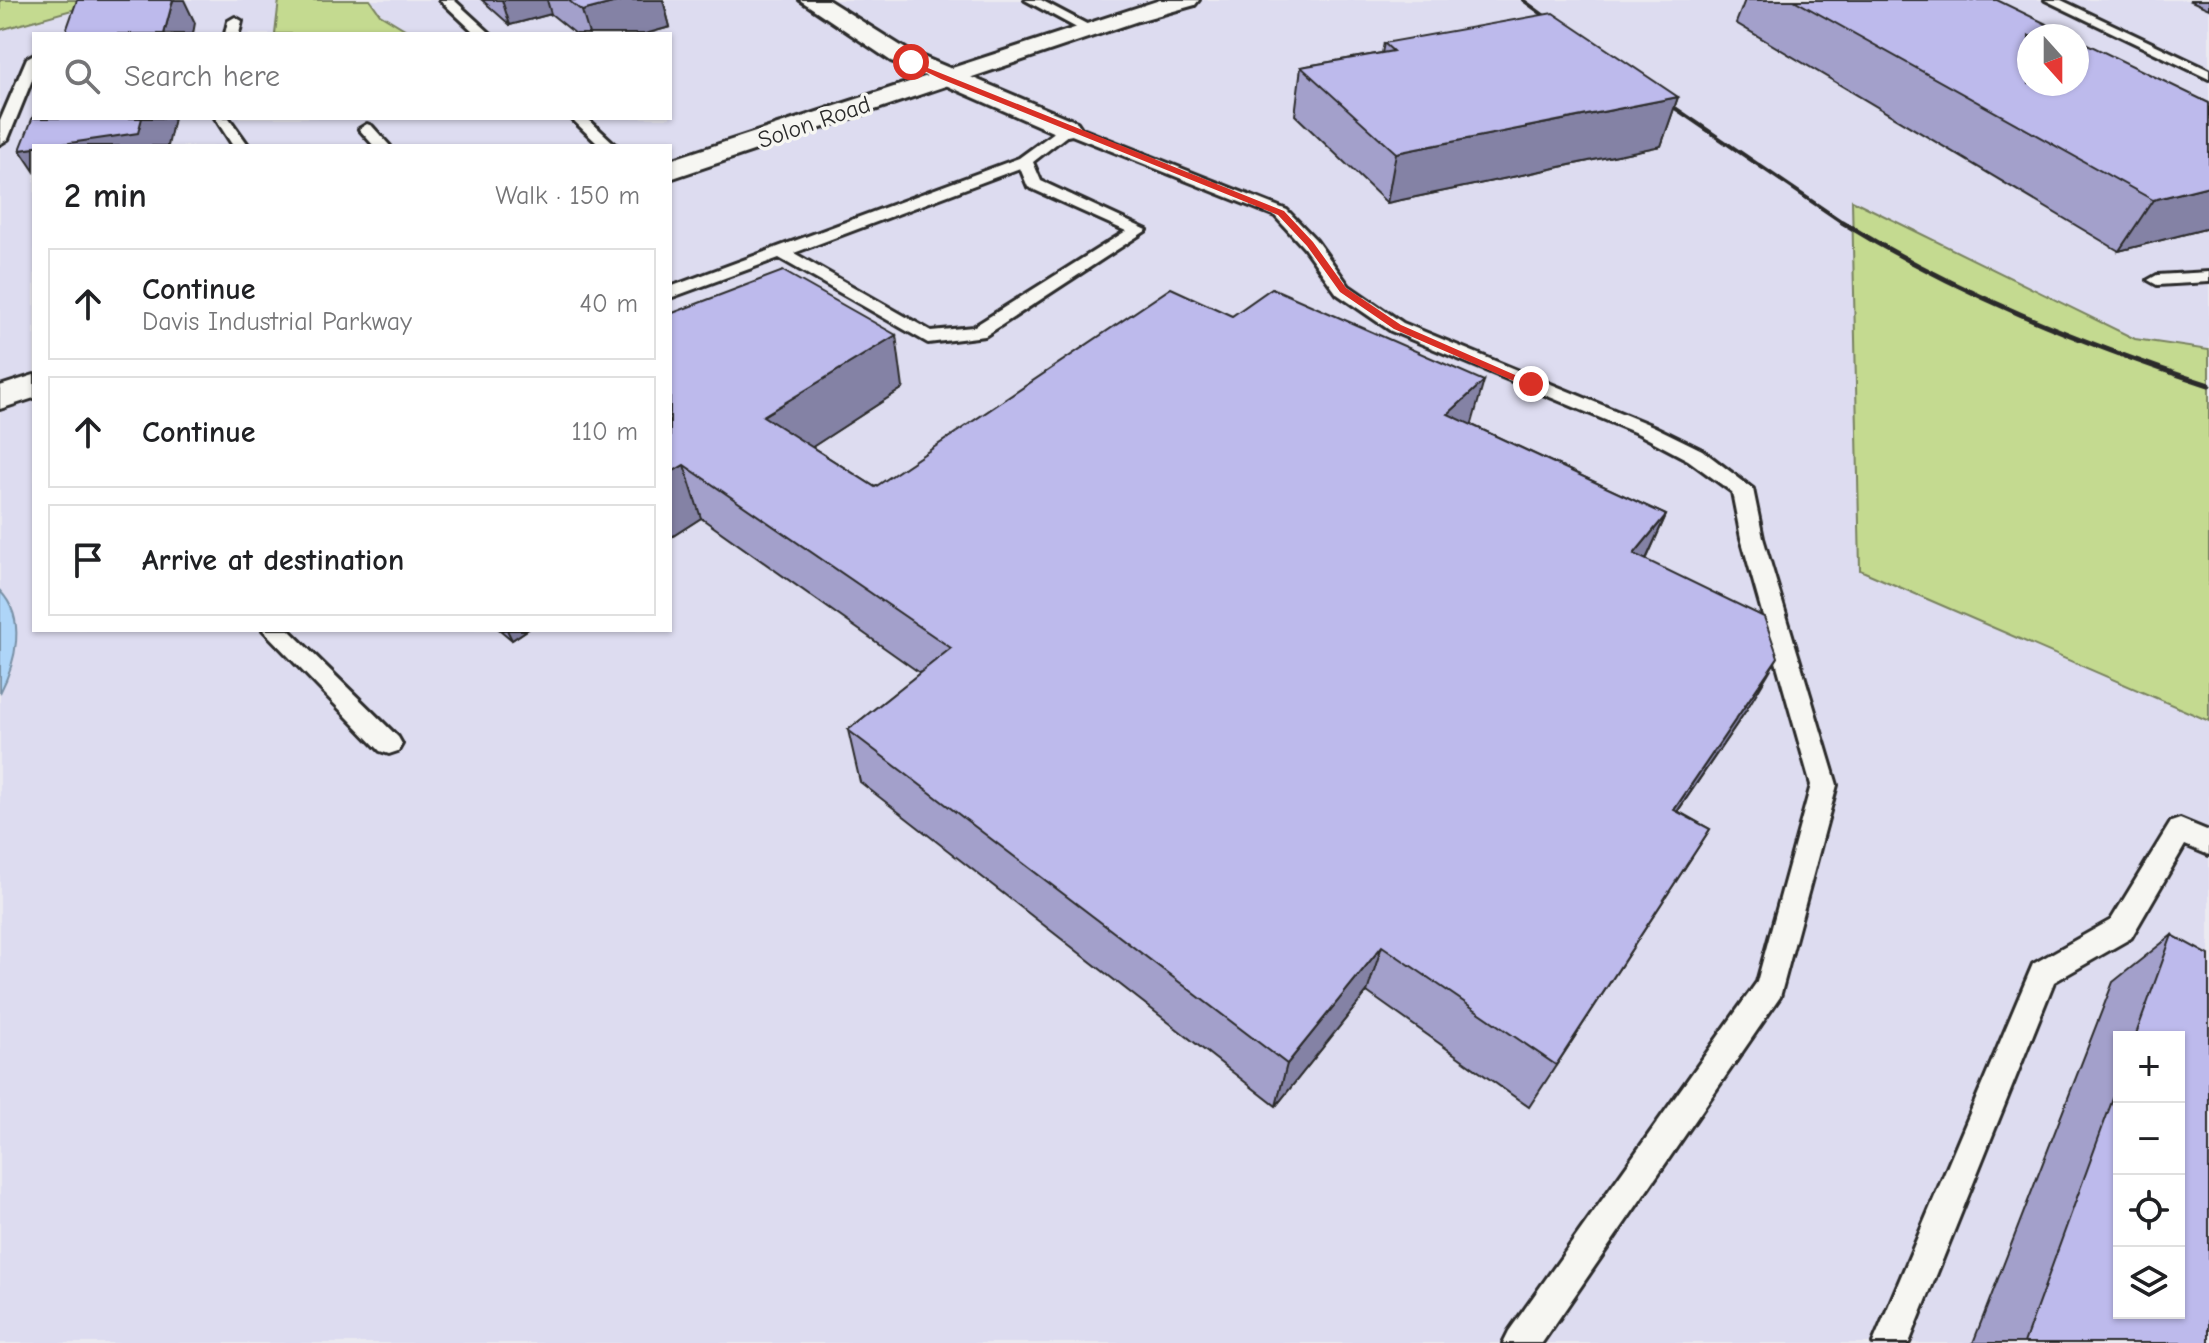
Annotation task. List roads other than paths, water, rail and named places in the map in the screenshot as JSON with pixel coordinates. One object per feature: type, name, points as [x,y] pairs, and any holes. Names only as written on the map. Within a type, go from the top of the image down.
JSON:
[{"type":"street","points":[[812,0],[900,56],[944,78],[1067,128]]},
{"type":"street","name":"Solon Road","points":[[672,169],[1187,0]]},
{"type":"street","points":[[0,398],[32,387]]},
{"type":"lane","points":[[446,0],[482,32]]},
{"type":"lane","points":[[1031,0],[1091,30]]},
{"type":"lane","points":[[2051,0],[2209,75]]},
{"type":"lane","points":[[0,139],[32,63]]},
{"type":"lane","points":[[223,120],[240,144]]},
{"type":"lane","points":[[580,120],[607,144]]},
{"type":"lane","points":[[672,292],[1025,161],[1067,128],[1281,213],[1310,244],[1343,290],[1397,327],[1646,430],[1695,455],[1742,489],[1752,538],[1824,785],[1770,988],[1521,1343]]},
{"type":"lane","points":[[367,129],[380,144]]},
{"type":"lane","points":[[780,252],[928,337],[978,332],[1139,230],[1034,184],[1025,161]]},
{"type":"lane","points":[[2157,280],[2209,277]]},
{"type":"lane","points":[[277,632],[389,744]]},
{"type":"lane","points":[[1891,1343],[2043,973],[2121,929],[2180,830],[2209,844]]},
{"type":"water","points":[[0,591],[14,614],[16,641],[11,668],[0,693]]},
{"type":"railway","points":[[1523,0],[1561,28]]},
{"type":"railway","points":[[1656,95],[1843,222]]},
{"type":"railway","points":[[1843,222],[1975,294],[2067,334],[2209,385]]}]
